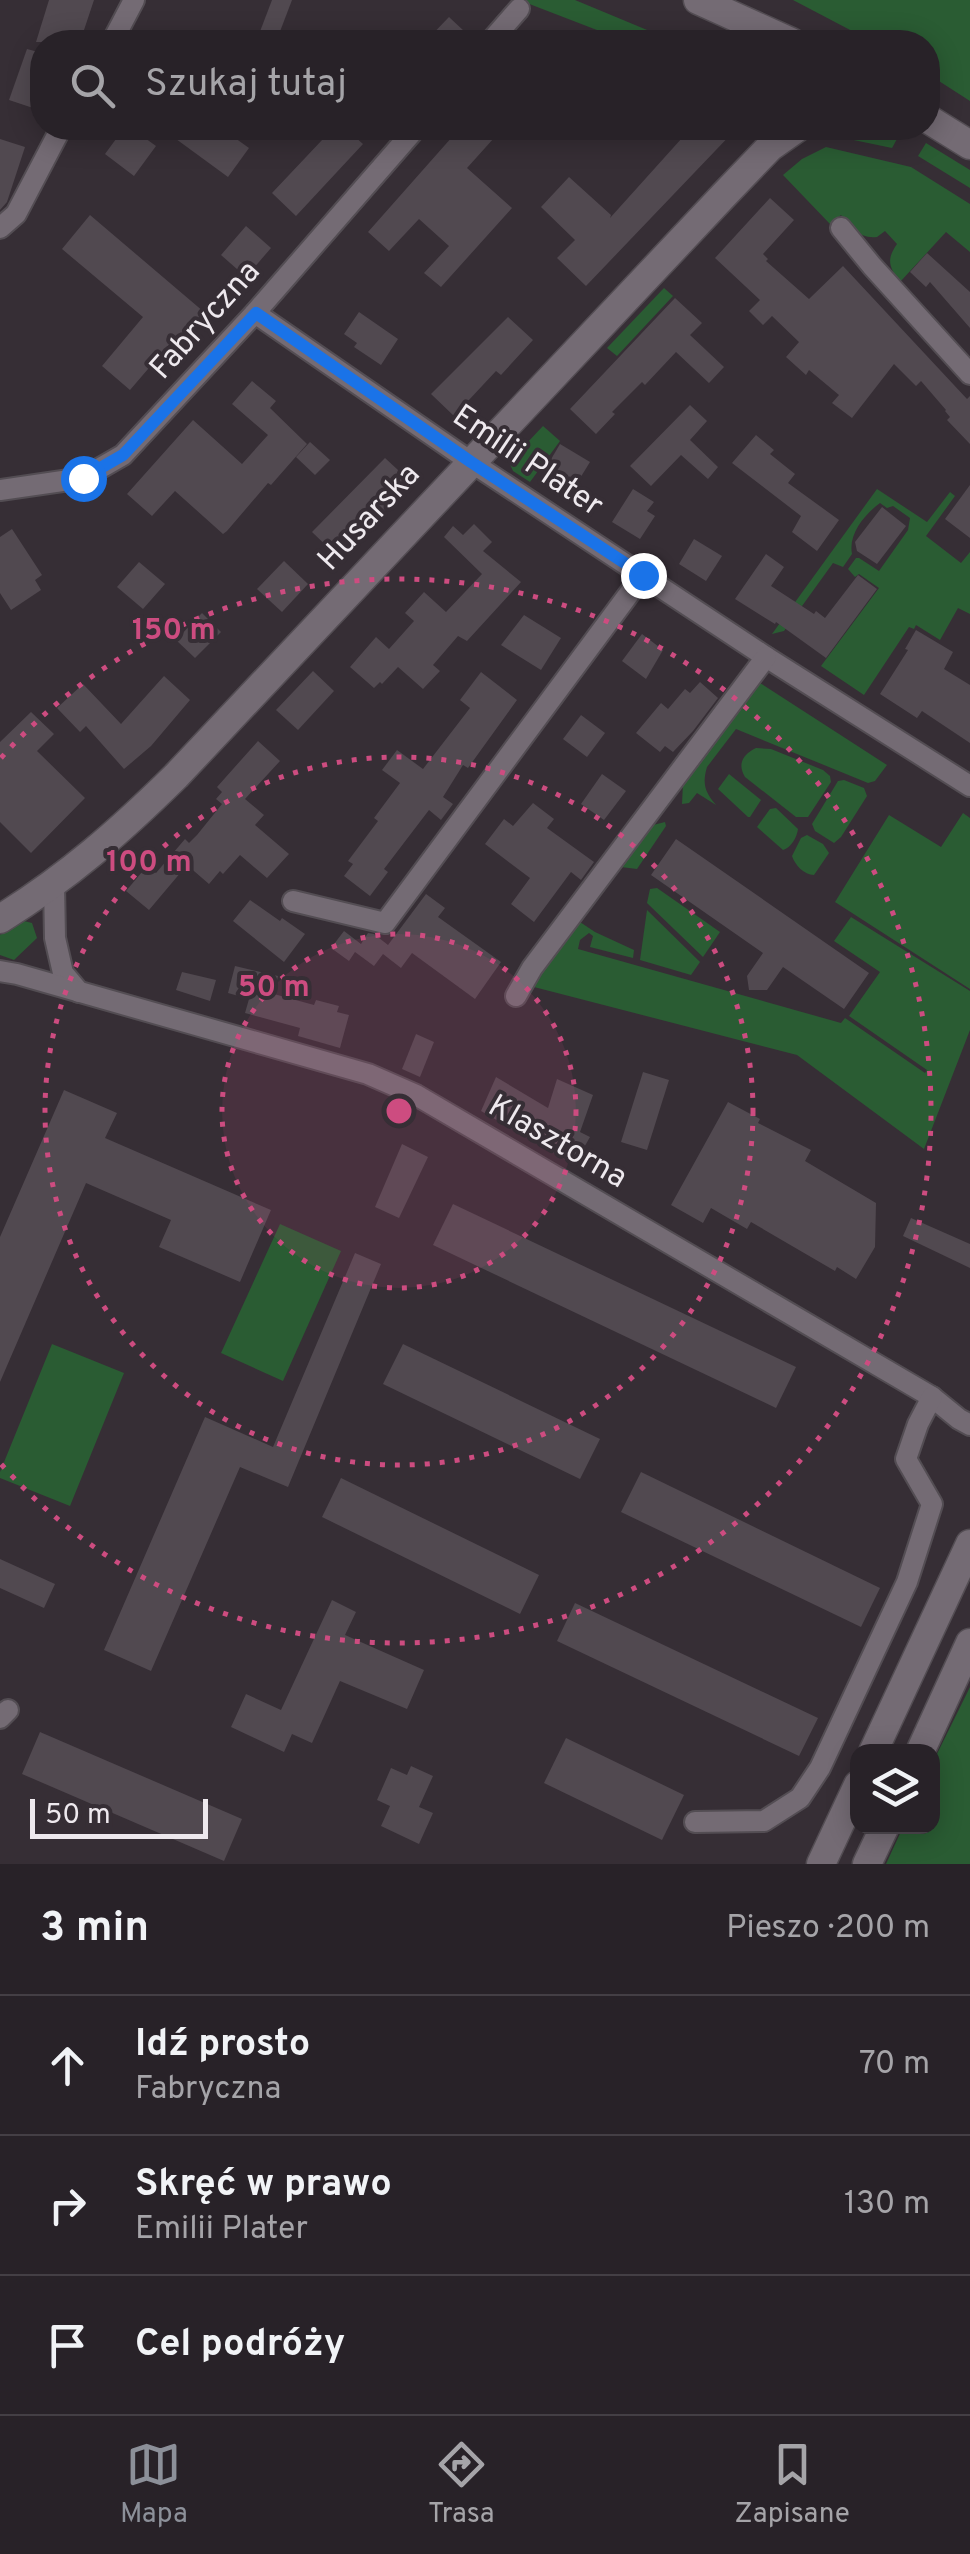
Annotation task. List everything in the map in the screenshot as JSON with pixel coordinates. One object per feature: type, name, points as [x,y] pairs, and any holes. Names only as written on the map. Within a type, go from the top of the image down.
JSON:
[{"type":"street","points":[[118,30],[134,0]]},
{"type":"street","points":[[698,0],[766,30]]},
{"type":"street","points":[[500,30],[519,8]]},
{"type":"street","points":[[740,18],[748,30]]},
{"type":"street","points":[[940,126],[970,145]]},
{"type":"street","points":[[0,228],[16,214],[55,140]]},
{"type":"street","name":"Fabryczna","points":[[0,490],[83,478],[123,455],[256,313],[406,140]]},
{"type":"street","name":"Husarska","points":[[0,919],[54,884],[119,832],[176,776],[768,140]]},
{"type":"street","points":[[841,228],[970,374]]},
{"type":"street","name":"Emilii Plater","points":[[256,313],[471,462],[970,786]]},
{"type":"street","points":[[292,900],[385,924],[643,575]]},
{"type":"street","points":[[516,996],[532,968],[766,657]]},
{"type":"street","points":[[54,884],[55,938],[63,973],[79,992]]},
{"type":"street","points":[[0,971],[79,992]]},
{"type":"street","name":"Klasztorna","points":[[79,992],[368,1074],[416,1095],[932,1397],[970,1424]]},
{"type":"street","points":[[695,1822],[764,1821],[800,1798],[820,1768],[908,1582],[932,1504],[906,1459],[932,1397]]},
{"type":"street","points":[[877,1744],[970,1544]]},
{"type":"street","points":[[924,1744],[970,1643]]},
{"type":"street","points":[[821,1864],[850,1802]]},
{"type":"street","points":[[868,1864],[881,1834]]},
{"type":"green space","points":[[519,0],[575,0],[647,30],[597,30]]},
{"type":"green space","points":[[793,0],[970,0],[970,101],[940,82],[940,30],[850,30]]},
{"type":"green space","points":[[854,140],[896,140],[892,148]]},
{"type":"green space","points":[[926,143],[970,170],[970,188],[918,156]]},
{"type":"green space","points":[[826,147],[911,167],[970,204],[970,252],[946,232],[900,282],[890,263],[897,244],[885,231],[877,237],[865,236],[841,215],[830,224],[783,175],[802,159]]},
{"type":"green space","points":[[664,288],[673,296],[617,356],[607,348]]},
{"type":"green space","points":[[543,426],[560,441],[530,482],[513,471],[509,462]]},
{"type":"green space","points":[[877,489],[927,522],[950,492],[955,496],[926,536],[961,563],[970,552],[970,614],[958,608],[940,640],[916,625],[914,629],[909,627],[864,695],[821,666],[879,588],[859,574],[855,577],[848,569],[859,558],[879,571],[908,530],[910,518],[893,506],[887,508],[880,503],[869,513],[855,532],[852,554],[843,567],[833,563],[784,631],[772,634]]},
{"type":"green space","points":[[757,681],[887,765],[875,781],[868,783],[736,729],[707,767],[706,788],[716,805],[697,793],[689,803],[682,804],[683,783]]},
{"type":"green space","points":[[756,748],[771,749],[830,776],[831,782],[808,817],[796,817],[745,777],[743,760]]},
{"type":"green space","points":[[729,774],[761,800],[750,817],[718,789]]},
{"type":"green space","points":[[838,781],[864,788],[867,796],[834,843],[815,831],[812,824]]},
{"type":"green space","points":[[776,808],[798,829],[793,842],[783,850],[757,827],[770,809]]},
{"type":"green space","points":[[963,813],[970,818],[970,989],[835,902],[889,815],[941,847]]},
{"type":"green space","points":[[665,822],[637,869],[621,867],[653,825]]},
{"type":"green space","points":[[807,835],[823,844],[829,853],[814,875],[800,869],[792,856],[801,838]]},
{"type":"green space","points":[[657,888],[720,932],[703,957],[647,903],[650,889]]},
{"type":"green space","points":[[647,910],[700,962],[691,975],[640,960]]},
{"type":"green space","points":[[851,917],[970,991],[970,1030],[924,1149],[797,1055],[534,987],[543,969],[580,922],[634,950],[633,958],[590,947],[593,936],[589,933],[580,940],[578,949],[841,1023],[845,1018],[925,1073],[927,1070],[849,1016],[880,972],[834,941]]},
{"type":"green space","points":[[24,921],[32,923],[37,938],[14,960],[0,955],[0,935]]},
{"type":"green space","points":[[280,1224],[341,1251],[283,1381],[221,1353]]},
{"type":"green space","points":[[52,1344],[124,1373],[70,1506],[0,1478]]},
{"type":"green space","points":[[970,1687],[970,1864],[886,1864],[900,1834],[940,1834],[940,1748]]},
{"type":"building","points":[[49,0],[94,0],[84,30],[40,30]]},
{"type":"building","points":[[272,0],[292,0],[281,30],[261,30]]},
{"type":"building","points":[[449,17],[463,30],[437,30]]},
{"type":"building","points":[[27,49],[30,50],[30,107],[9,100]]},
{"type":"building","points":[[0,139],[25,147],[7,202],[0,210]]},
{"type":"building","points":[[115,140],[148,140],[156,146],[134,176],[105,154]]},
{"type":"building","points":[[177,140],[238,140],[249,148],[228,177]]},
{"type":"building","points":[[322,140],[358,140],[363,144],[296,216],[272,193]]},
{"type":"building","points":[[449,140],[492,140],[467,168],[512,208],[441,287],[424,273],[449,246],[419,219],[389,251],[368,232]]},
{"type":"building","points":[[680,140],[726,140],[586,286],[557,258],[575,240],[541,207],[569,177],[610,218]]},
{"type":"building","points":[[770,198],[794,220],[763,254],[766,261],[809,299],[843,266],[967,399],[970,396],[970,444],[947,420],[950,417],[946,410],[921,381],[916,386],[894,364],[852,418],[832,403],[839,395],[786,357],[799,342],[772,316],[763,325],[749,311],[760,300],[715,258]]},
{"type":"building","points":[[90,215],[204,312],[177,345],[172,341],[130,390],[102,366],[143,317],[62,249]]},
{"type":"building","points":[[246,226],[271,248],[246,277],[221,255]]},
{"type":"building","points":[[927,253],[970,292],[970,328],[930,282],[926,287],[910,272]]},
{"type":"building","points":[[675,298],[702,323],[690,335],[724,367],[709,383],[676,352],[612,412],[615,414],[596,434],[570,409]]},
{"type":"building","points":[[359,312],[398,339],[381,365],[354,347],[357,343],[344,334]]},
{"type":"building","points":[[508,317],[533,340],[501,375],[496,371],[454,416],[431,394]]},
{"type":"building","points":[[252,381],[276,401],[270,408],[307,444],[227,531],[223,534],[175,491],[152,516],[127,494],[193,420],[242,464],[268,435],[232,404]]},
{"type":"building","points":[[690,405],[707,421],[690,440],[718,467],[708,479],[681,455],[651,486],[630,466]]},
{"type":"building","points":[[756,435],[774,450],[770,454],[795,474],[788,483],[839,520],[817,551],[792,532],[801,516],[732,463]]},
{"type":"building","points":[[310,442],[330,460],[315,475],[296,457]]},
{"type":"building","points":[[560,444],[590,462],[569,496],[540,478]]},
{"type":"building","points":[[385,458],[411,482],[336,555],[312,532]]},
{"type":"building","points":[[970,485],[970,538],[945,519]]},
{"type":"building","points":[[633,489],[654,502],[647,511],[655,516],[640,539],[612,522]]},
{"type":"building","points":[[882,507],[906,526],[877,564],[857,551],[855,542]]},
{"type":"building","points":[[474,524],[492,542],[483,551],[521,582],[467,641],[458,636],[433,665],[440,671],[423,689],[398,667],[374,688],[350,667],[376,637],[389,649],[414,621],[405,613],[424,592],[446,612],[482,574],[444,537],[453,526],[463,535]]},
{"type":"building","points":[[12,529],[42,575],[35,580],[41,590],[11,610],[0,593],[0,537]]},
{"type":"building","points":[[694,539],[722,556],[706,581],[679,564]]},
{"type":"building","points":[[766,554],[784,567],[771,586],[825,618],[858,575],[877,589],[826,658],[776,622],[735,599]]},
{"type":"building","points":[[284,561],[308,584],[282,612],[257,589]]},
{"type":"building","points":[[139,562],[165,584],[143,609],[117,587]]},
{"type":"building","points":[[202,613],[221,632],[195,658],[176,640]]},
{"type":"building","points":[[524,615],[561,638],[541,670],[501,645]]},
{"type":"building","points":[[916,630],[953,652],[944,669],[970,685],[970,743],[922,711],[917,718],[880,694]]},
{"type":"building","points":[[642,634],[663,650],[646,679],[622,661]]},
{"type":"building","points":[[313,671],[334,691],[298,730],[276,710]]},
{"type":"building","points":[[481,672],[517,700],[468,768],[463,765],[443,797],[453,804],[441,820],[429,810],[384,869],[388,872],[370,896],[344,876],[353,864],[348,861],[400,783],[382,770],[397,750],[423,769],[470,708],[460,700]]},
{"type":"building","points":[[164,676],[190,700],[151,746],[124,769],[86,726],[80,732],[57,708],[83,684],[121,724]]},
{"type":"building","points":[[700,682],[718,698],[673,752],[665,746],[660,752],[636,733],[661,703],[668,709],[685,689],[690,693]]},
{"type":"building","points":[[31,712],[54,734],[37,751],[85,798],[31,853],[0,822],[0,742]]},
{"type":"building","points":[[581,715],[605,733],[587,757],[563,739]]},
{"type":"building","points":[[258,741],[280,761],[245,799],[264,815],[255,825],[289,854],[267,878],[240,855],[209,884],[187,865],[149,910],[126,891],[147,866],[156,873],[185,839],[189,843],[197,835],[222,804],[216,799],[222,792],[217,787]]},
{"type":"building","points":[[602,774],[626,791],[604,820],[581,804]]},
{"type":"building","points":[[533,803],[554,819],[547,828],[594,862],[581,880],[571,872],[534,922],[511,904],[530,878],[485,844],[504,819],[513,826]]},
{"type":"building","points":[[676,839],[869,973],[844,1009],[783,967],[767,990],[749,990],[747,976],[763,953],[651,875]]},
{"type":"building","points":[[426,894],[445,908],[438,917],[501,962],[475,999],[412,953],[401,968],[383,954],[374,966],[355,952],[349,961],[331,948],[344,931],[361,944],[368,933],[388,945]]},
{"type":"building","points":[[250,900],[305,934],[284,962],[233,921]]},
{"type":"building","points":[[235,966],[278,976],[274,994],[314,1005],[316,1000],[339,1006],[337,1012],[349,1015],[340,1048],[298,1036],[300,1028],[245,1013],[249,999],[228,993]]},
{"type":"building","points":[[182,972],[216,980],[210,1001],[176,990]]},
{"type":"building","points":[[416,1034],[434,1042],[420,1077],[402,1069]]},
{"type":"building","points":[[643,1072],[669,1080],[647,1150],[621,1142]]},
{"type":"building","points":[[496,1077],[548,1108],[557,1079],[593,1095],[580,1132],[590,1137],[574,1165],[481,1111]]},
{"type":"building","points":[[64,1090],[117,1113],[105,1138],[271,1210],[240,1282],[159,1247],[171,1220],[86,1183],[0,1382],[0,1237]]},
{"type":"building","points":[[728,1102],[760,1119],[758,1123],[811,1150],[805,1161],[876,1203],[875,1247],[856,1279],[751,1222],[747,1229],[711,1208],[703,1223],[671,1205]]},
{"type":"building","points":[[402,1144],[428,1157],[399,1218],[375,1207]]},
{"type":"building","points":[[453,1204],[796,1367],[776,1408],[433,1245]]},
{"type":"building","points":[[911,1218],[970,1244],[970,1268],[903,1236]]},
{"type":"building","points":[[355,1253],[381,1264],[288,1487],[240,1467],[151,1671],[104,1650],[205,1417],[273,1447]]},
{"type":"building","points":[[403,1344],[600,1439],[580,1479],[383,1384]]},
{"type":"building","points":[[641,1472],[880,1588],[861,1627],[621,1512]]},
{"type":"building","points":[[341,1478],[539,1575],[520,1614],[322,1517]]},
{"type":"building","points":[[0,1559],[55,1584],[44,1608],[0,1588]]},
{"type":"building","points":[[332,1600],[356,1612],[345,1635],[424,1670],[407,1709],[340,1681],[312,1743],[292,1734],[284,1752],[231,1727],[246,1694],[281,1710]]},
{"type":"building","points":[[575,1603],[818,1718],[799,1756],[557,1641]]},
{"type":"building","points":[[40,1732],[242,1819],[224,1861],[22,1774]]},
{"type":"building","points":[[566,1738],[684,1795],[662,1840],[544,1783]]},
{"type":"building","points":[[411,1766],[433,1776],[419,1807],[433,1813],[419,1844],[381,1826],[390,1806],[377,1800],[391,1768],[407,1775]]},
{"type":"route","points":[[83,478],[123,455],[256,313],[643,575]]}]
